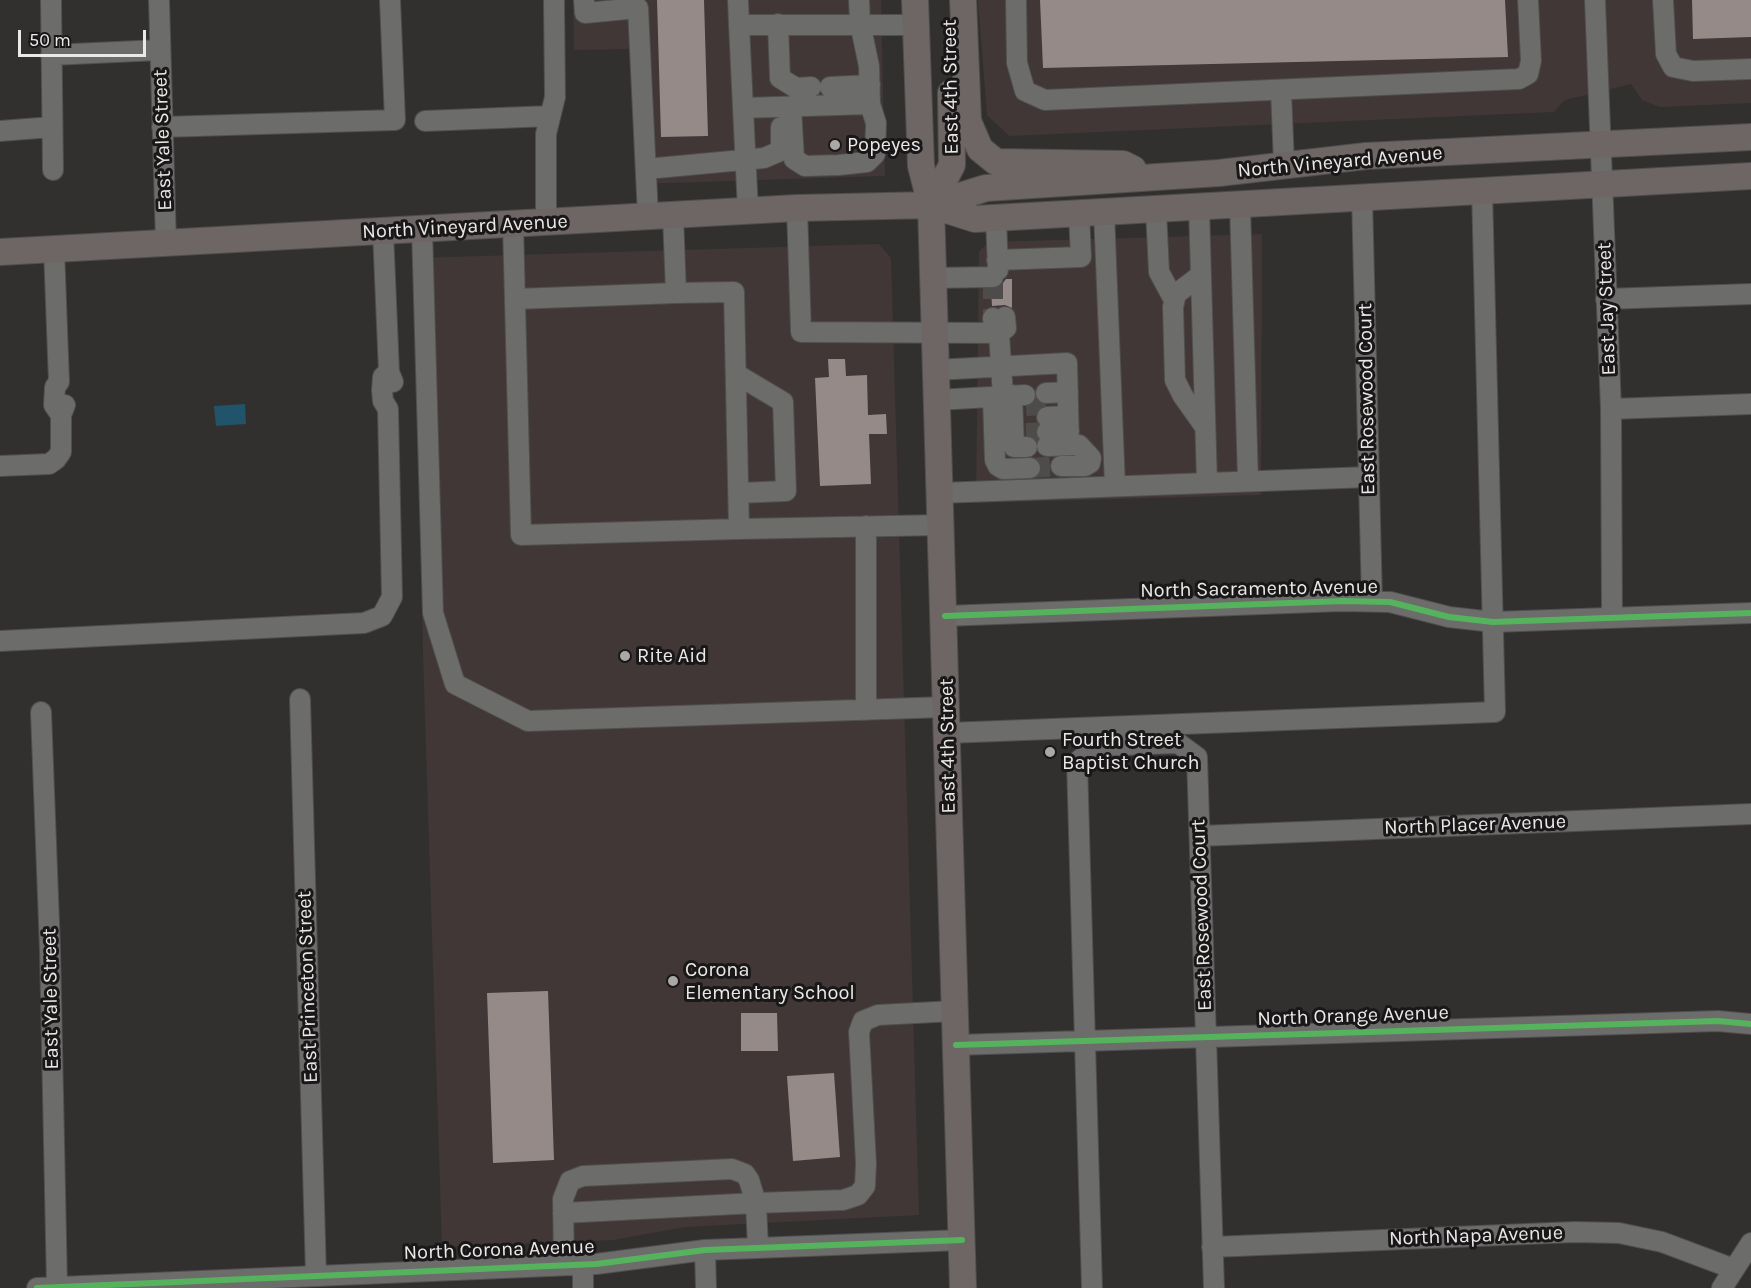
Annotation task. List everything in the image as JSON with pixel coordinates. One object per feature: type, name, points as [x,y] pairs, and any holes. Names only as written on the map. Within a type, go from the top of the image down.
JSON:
[{"type":"main road","name":"East 4th Street","points":[[931,205],[952,165],[949,0]]},
{"type":"main road","points":[[963,0],[968,121],[980,149],[996,162],[1123,164],[1152,178]]},
{"type":"main road","name":"East 4th Street","points":[[916,12],[921,166],[931,205],[945,616],[963,1288]]},
{"type":"main road","name":"North Vineyard Avenue","points":[[0,252],[797,208],[931,205],[986,188],[1220,173],[1366,156],[1751,137]]},
{"type":"main road","points":[[1198,207],[1211,194],[1225,188],[1332,176],[1366,156]]},
{"type":"main road","name":"North Vineyard Avenue","points":[[931,205],[975,219],[1751,176]]},
{"type":"street","points":[[51,0],[53,170]]},
{"type":"street","name":"East Yale Street","points":[[159,0],[166,243]]},
{"type":"street","points":[[162,127],[395,120],[390,0]]},
{"type":"street","points":[[546,222],[546,134],[555,97],[554,0]]},
{"type":"street","points":[[584,0],[585,13],[638,8],[646,170],[660,216],[676,293]]},
{"type":"street","points":[[738,0],[748,211]]},
{"type":"street","points":[[785,106],[794,159],[805,166],[867,162],[875,154],[876,123],[870,94],[869,66],[860,23],[859,0]]},
{"type":"street","points":[[1016,0],[1017,63],[1025,92],[1045,100],[1519,79],[1528,74],[1531,61],[1528,0]]},
{"type":"street","name":"East Jay Street","points":[[1595,0],[1611,409],[1612,618]]},
{"type":"street","points":[[1663,0],[1666,54],[1674,67],[1694,71],[1751,69]]},
{"type":"street","points":[[739,25],[860,23],[916,12]]},
{"type":"street","points":[[777,24],[780,78],[796,88],[820,87],[870,94]]},
{"type":"street","points":[[51,55],[160,50]]},
{"type":"street","points":[[1281,90],[1284,164]]},
{"type":"street","points":[[743,108],[785,106],[870,94]]},
{"type":"street","points":[[646,170],[746,161],[778,152],[781,147],[785,106]]},
{"type":"street","points":[[424,121],[550,116]]},
{"type":"street","points":[[0,131],[52,127]]},
{"type":"street","points":[[947,733],[1495,712],[1482,190]]},
{"type":"street","name":"East Rosewood Court","points":[[1362,197],[1372,601]]},
{"type":"street","points":[[1240,206],[1248,481]]},
{"type":"street","points":[[1198,207],[1207,483]]},
{"type":"street","points":[[797,208],[801,332],[934,331],[999,323],[1001,367],[1016,413],[995,460],[1003,469],[1029,468]]},
{"type":"street","points":[[1156,210],[1159,273],[1173,298],[1175,380],[1183,396],[1205,427]]},
{"type":"street","points":[[932,278],[997,273],[1081,257],[1092,213]]},
{"type":"street","points":[[1092,213],[1115,486]]},
{"type":"street","points":[[996,218],[997,273]]},
{"type":"street","points":[[513,224],[521,536],[941,525]]},
{"type":"street","points":[[422,229],[433,614],[455,684],[528,721],[946,707]]},
{"type":"street","points":[[0,641],[364,623],[382,616],[392,597],[388,409],[394,403],[393,377],[389,372],[383,231]]},
{"type":"street","points":[[0,466],[49,464],[61,452],[61,415],[65,409],[65,390],[59,382],[54,249]]},
{"type":"street","points":[[1173,298],[1201,275]]},
{"type":"street","points":[[516,299],[734,292],[739,529]]},
{"type":"street","points":[[1606,299],[1751,294]]},
{"type":"street","points":[[935,370],[1067,363],[1069,417],[1079,445],[1085,448],[1091,458],[1090,463],[1085,466],[1061,466]]},
{"type":"street","points":[[736,374],[783,402],[786,491],[739,493]]},
{"type":"street","points":[[937,400],[1016,413]]},
{"type":"street","points":[[1611,409],[1751,404]]},
{"type":"street","points":[[1069,417],[1047,418],[1069,417]]},
{"type":"street","points":[[940,493],[1369,477]]},
{"type":"street","points":[[866,526],[866,710]]},
{"type":"street","name":"North Sacramento Avenue","points":[[945,616],[1372,601],[1390,602],[1449,617],[1493,622],[1751,613]]},
{"type":"street","name":"East Princeton Street","points":[[300,699],[316,1276]]},
{"type":"street","name":"East Yale Street","points":[[41,711],[50,949],[57,1287]]},
{"type":"street","name":"East Rosewood Court","points":[[1085,1041],[1077,762],[1097,746],[1178,743],[1197,757],[1214,1288]]},
{"type":"street","name":"North Placer Avenue","points":[[1200,836],[1751,814]]},
{"type":"street","points":[[563,1213],[843,1200],[858,1195],[864,1186],[866,1162],[859,1032],[863,1022],[878,1015],[955,1011]]},
{"type":"street","name":"North Orange Avenue","points":[[956,1045],[1718,1021],[1751,1024]]},
{"type":"street","points":[[1085,1041],[1092,1288]]},
{"type":"street","points":[[583,1288],[573,1264],[563,1213],[563,1199],[570,1181],[583,1176],[732,1169],[745,1174],[756,1203],[758,1248]]},
{"type":"street","name":"North Napa Avenue","points":[[1212,1247],[1575,1232],[1619,1233],[1662,1242],[1734,1269]]},
{"type":"street","name":"North Corona Avenue","points":[[37,1288],[188,1284],[316,1276],[447,1278],[705,1250],[962,1240]]},
{"type":"street","points":[[1722,1288],[1751,1243]]},
{"type":"street","points":[[705,1250],[706,1288]]},
{"type":"shaded area","points":[[573,0],[881,0],[885,176],[636,184],[631,49],[574,50]]},
{"type":"shaded area","points":[[978,0],[1751,0],[1751,103],[1660,107],[1642,100],[1631,84],[1565,100],[1554,112],[1009,136],[987,115]]},
{"type":"shaded area","points":[[1262,234],[1261,495],[976,503],[979,252],[988,242]]},
{"type":"shaded area","points":[[879,244],[891,258],[919,1215],[685,1227],[613,1240],[442,1247],[423,655],[415,258]]},
{"type":"water","points":[[245,404],[246,424],[216,426],[214,406]]},
{"type":"building","points":[[657,0],[704,0],[708,136],[661,137]]},
{"type":"building","points":[[1040,0],[1505,0],[1508,57],[1043,68]]},
{"type":"building","points":[[1692,0],[1751,0],[1751,37],[1693,39]]},
{"type":"building","points":[[1006,279],[1012,279],[1012,308],[1005,305],[992,306],[991,289],[1000,287]]},
{"type":"building","points":[[828,359],[845,359],[846,376],[867,375],[868,415],[886,414],[887,434],[869,434],[871,484],[820,486],[815,378],[829,377]]},
{"type":"building","points":[[548,991],[554,1160],[493,1163],[487,993]]},
{"type":"building","points":[[741,1013],[777,1013],[778,1051],[741,1051]]},
{"type":"building","points":[[834,1073],[840,1157],[793,1161],[787,1076]]},
{"type":"tunnel","points":[[993,279],[993,318]]},
{"type":"tunnel","points":[[1026,406],[1047,405]]},
{"type":"tunnel","points":[[1026,433],[1047,432]]},
{"type":"tunnel","points":[[1030,468],[1061,466]]},
{"type":"cycle path","points":[[945,616],[1342,601],[1390,602],[1449,617],[1493,622],[1751,613]]},
{"type":"cycle path","points":[[956,1045],[1718,1021],[1751,1024]]},
{"type":"cycle path","points":[[37,1288],[596,1264],[705,1250],[962,1240]]},
{"type":"place","name":"Popeyes","points":[[835,145]]},
{"type":"place","name":"Rite Aid","points":[[625,656]]},
{"type":"place","name":"Fourth Street Baptist Church","points":[[1050,752]]},
{"type":"place","name":"Corona Elementary School","points":[[673,981]]}]
